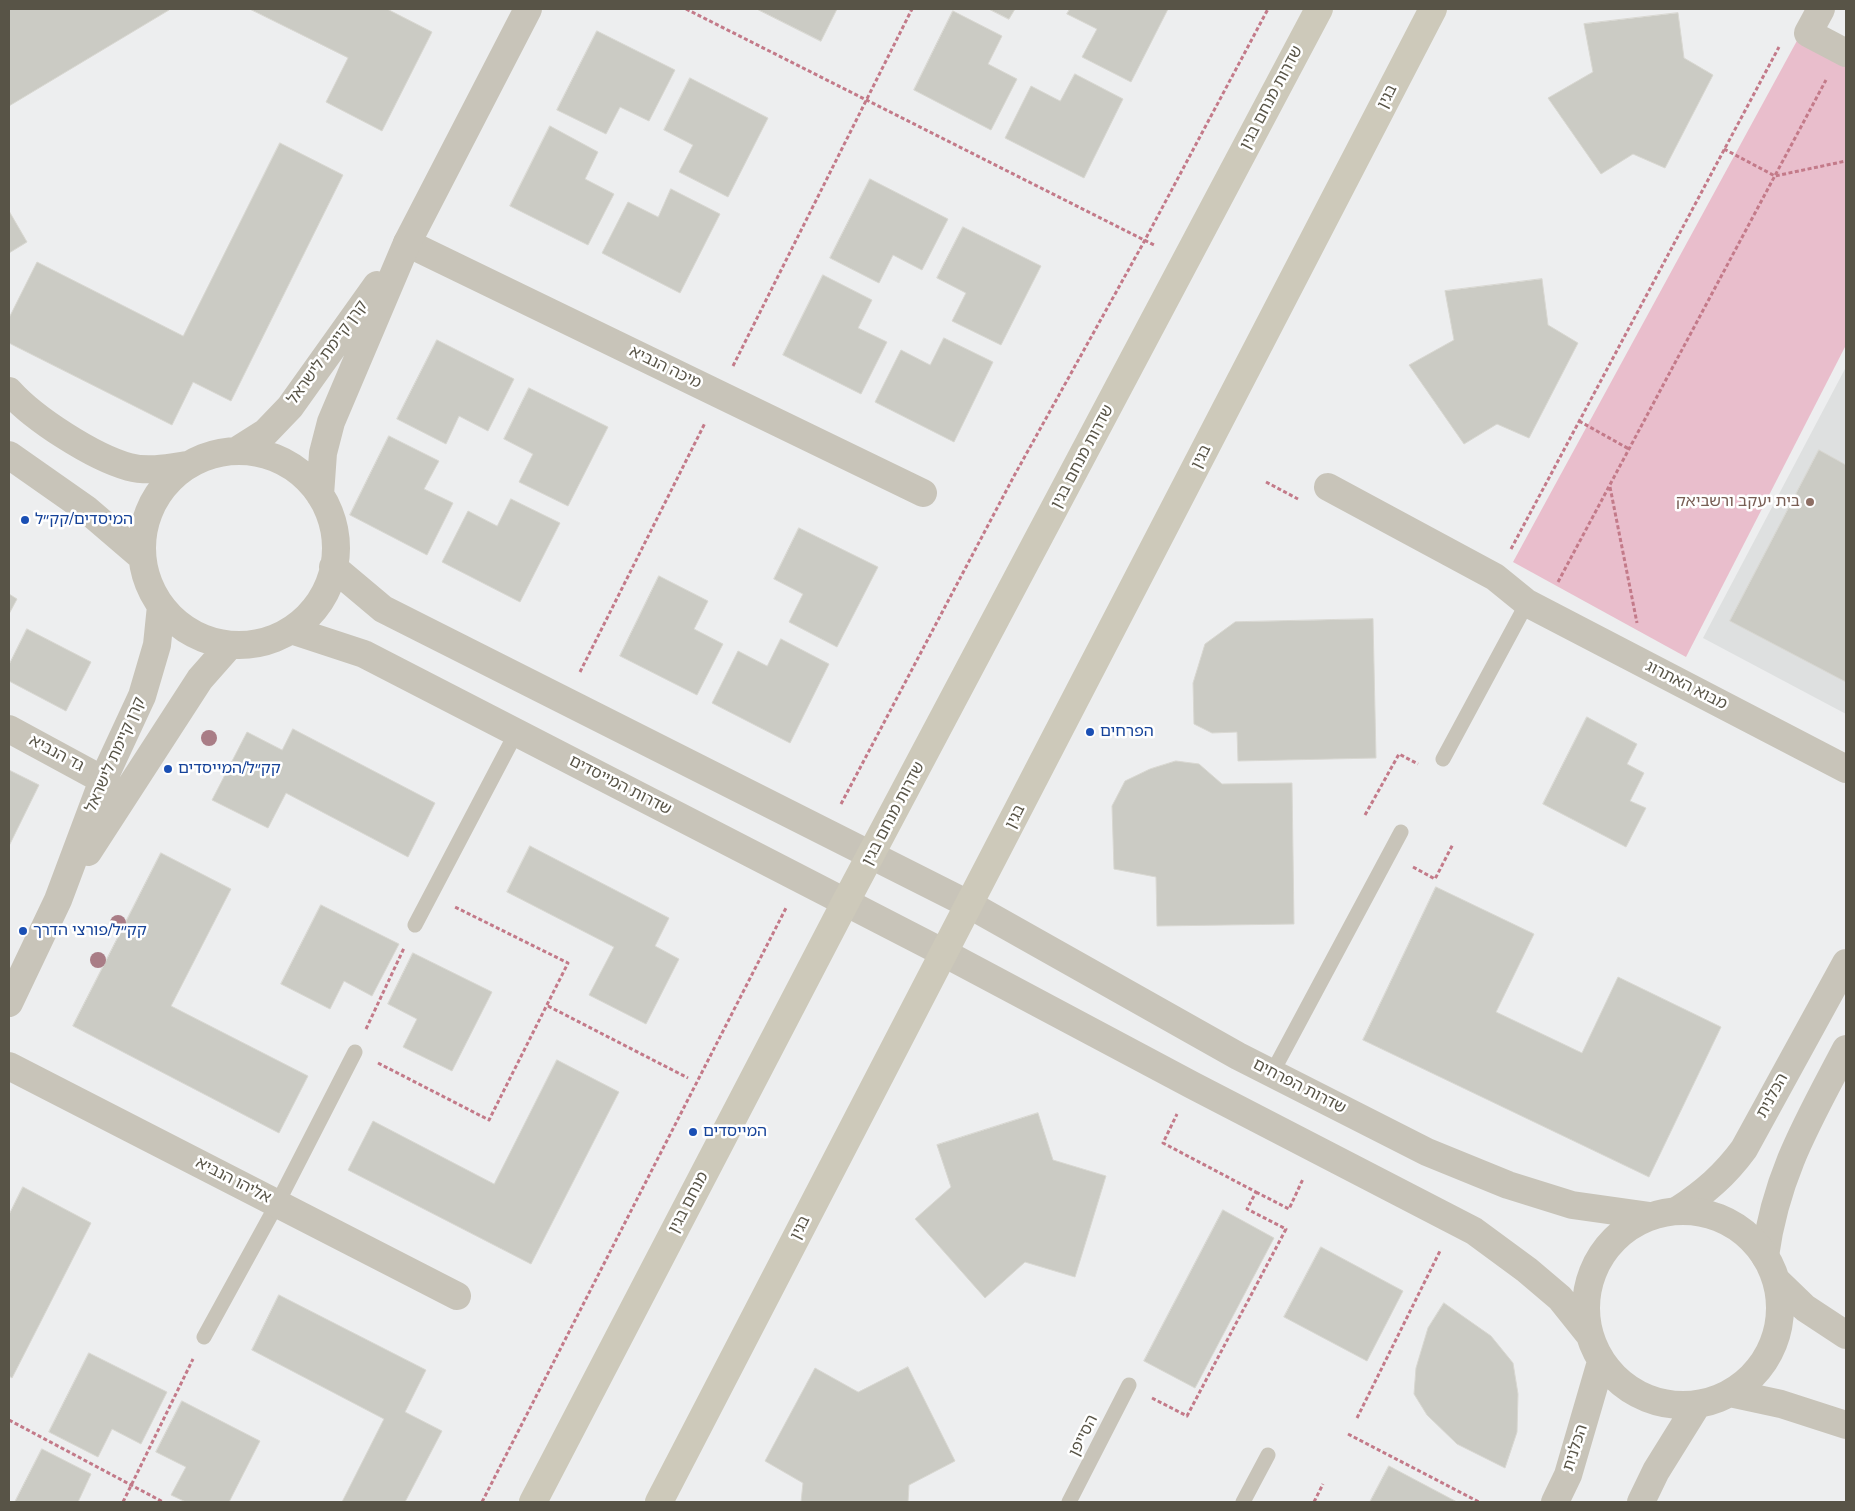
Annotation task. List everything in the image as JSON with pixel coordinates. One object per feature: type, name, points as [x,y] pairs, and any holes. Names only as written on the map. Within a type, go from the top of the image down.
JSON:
[{"type":"main road","name":"שדרות מנחם בגין","points":[[845,903],[1319,9]]},
{"type":"main road","name":"בגין","points":[[970,905],[1434,9]]},
{"type":"main road","name":"מנחם בגין","points":[[533,1502],[845,903]]},
{"type":"main road","points":[[944,953],[970,905]]},
{"type":"main road","name":"בגין","points":[[660,1502],[944,953]]},
{"type":"street","name":"קרן קיימת לישראל","points":[[320,495],[323,453],[331,422],[407,243],[528,9]]},
{"type":"street","points":[[1821,9],[1808,33],[1844,52]]},
{"type":"street","name":"קרן קיימת לישראל","points":[[236,451],[266,432],[290,408],[407,243]]},
{"type":"street","name":"מיכה הנביא","points":[[407,243],[923,493]]},
{"type":"street","points":[[9,392],[23,408],[94,452],[130,467],[162,469],[187,465],[211,455],[236,451],[264,454],[290,465],[312,484],[320,495],[333,527],[335,547],[333,567],[319,603],[291,630],[263,642],[230,645],[217,643],[192,633],[170,616],[161,606],[148,583],[142,557],[142,537],[151,506],[167,482],[187,465]]},
{"type":"street","points":[[9,455],[86,509],[142,557]]},
{"type":"street","name":"מבוא האתרוג","points":[[1328,486],[1495,577],[1534,607],[1846,769]]},
{"type":"street","points":[[333,567],[383,609],[825,834],[970,905]]},
{"type":"street","name":"קרן קיימת לישראל","points":[[9,1003],[58,900],[103,780],[142,696],[157,645],[161,606]]},
{"type":"street","name":"שדרות המייסדים","points":[[291,630],[364,654],[944,953]]},
{"type":"street","name":"קרן קיימת לישראל","points":[[58,900],[168,727],[200,680],[230,645]]},
{"type":"street","name":"גד הנביא","points":[[9,729],[103,780]]},
{"type":"street","name":"שדרות הפרחים","points":[[970,905],[1238,1056],[1427,1152],[1508,1185],[1572,1205],[1650,1216]]},
{"type":"street","points":[[944,953],[1192,1085],[1474,1231],[1527,1270],[1560,1298],[1588,1333],[1602,1362],[1620,1383],[1643,1398],[1670,1405],[1697,1405],[1730,1393],[1751,1378],[1767,1356],[1776,1332],[1780,1306],[1770,1268],[1774,1201],[1794,1147],[1846,1049]]},
{"type":"street","name":"הכלנית","points":[[1678,1210],[1709,1189],[1727,1171],[1744,1149],[1846,963]]},
{"type":"street","name":"אליהו הנביא","points":[[9,1066],[457,1296]]},
{"type":"street","points":[[1588,1333],[1586,1304],[1590,1275],[1604,1250],[1625,1229],[1650,1216],[1678,1210],[1704,1212],[1728,1221],[1749,1236],[1770,1268],[1805,1308],[1846,1336]]},
{"type":"street","name":"הכלנית","points":[[1555,1502],[1568,1474],[1602,1362]]},
{"type":"street","points":[[1730,1393],[1781,1404],[1846,1425]]},
{"type":"street","points":[[1640,1502],[1697,1405]]},
{"type":"lane","points":[[1443,759],[1534,607]]},
{"type":"lane","points":[[416,925],[516,733]]},
{"type":"lane","points":[[1272,1073],[1401,832]]},
{"type":"lane","points":[[204,1337],[278,1204],[355,1052]]},
{"type":"lane","name":"הסייפן","points":[[1069,1502],[1130,1385]]},
{"type":"lane","points":[[1243,1502],[1268,1455]]},
{"type":"path","points":[[686,9],[1186,261]]},
{"type":"path","points":[[565,701],[912,9]]},
{"type":"path","points":[[825,834],[1014,476],[1145,240],[1268,9]]},
{"type":"path","points":[[1495,577],[1782,41]]},
{"type":"path","points":[[1534,607],[1610,486],[1775,176],[1844,52]]},
{"type":"path","points":[[1724,149],[1775,176],[1846,161]]},
{"type":"path","points":[[1579,421],[1630,449]]},
{"type":"path","points":[[1610,486],[1646,665]]},
{"type":"path","points":[[1365,815],[1399,754],[1435,773],[1443,759]]},
{"type":"path","points":[[1389,854],[1435,879],[1453,844]]},
{"type":"path","points":[[482,1502],[801,879]]},
{"type":"path","points":[[416,925],[355,1052],[489,1120],[568,963],[431,896]]},
{"type":"path","points":[[548,1006],[688,1078]]},
{"type":"path","points":[[1192,1085],[1163,1143],[1289,1209]]},
{"type":"path","points":[[1130,1385],[1188,1416],[1286,1229],[1247,1209],[1256,1192]]},
{"type":"path","points":[[1357,1418],[1455,1222]]},
{"type":"path","points":[[124,1502],[204,1337]]},
{"type":"path","points":[[9,1420],[163,1502]]},
{"type":"path","points":[[1348,1434],[1479,1502]]},
{"type":"path","points":[[1314,1502],[1323,1484]]},
{"type":"shaded area","points":[[1799,37],[1846,62],[1846,345],[1686,657],[1513,562]]},
{"type":"shaded area","name":"בית יעקב ורשביאק","points":[[1846,367],[1846,714],[1703,638]]},
{"type":"building","points":[[9,9],[168,9],[169,10],[9,106]]},
{"type":"building","points":[[250,9],[387,9],[432,32],[382,131],[326,102],[348,58]]},
{"type":"building","points":[[757,9],[837,9],[821,41]]},
{"type":"building","points":[[989,9],[1015,9],[1009,19]]},
{"type":"building","points":[[1070,9],[1168,9],[1131,82],[1082,57],[1097,29],[1067,14]]},
{"type":"building","points":[[953,11],[1002,36],[988,64],[1017,79],[991,130],[914,90]]},
{"type":"building","points":[[1678,13],[1684,58],[1713,75],[1665,168],[1633,154],[1601,174],[1548,98],[1593,72],[1584,24]]},
{"type":"building","points":[[597,31],[675,70],[649,121],[620,107],[606,134],[557,110]]},
{"type":"building","points":[[1075,74],[1123,99],[1084,178],[1005,138],[1031,86],[1060,101]]},
{"type":"building","points":[[690,78],[768,118],[728,197],[679,172],[693,145],[664,130]]},
{"type":"building","points":[[550,126],[598,152],[585,179],[614,194],[588,245],[510,206]]},
{"type":"building","points":[[280,143],[343,175],[231,401],[193,382],[172,425],[9,343],[9,318],[37,262],[183,336]]},
{"type":"building","points":[[870,179],[948,219],[922,270],[893,255],[879,283],[830,258]]},
{"type":"building","points":[[671,189],[720,214],[680,293],[602,253],[628,202],[658,217]]},
{"type":"building","points":[[9,211],[27,242],[9,253]]},
{"type":"building","points":[[963,227],[1041,266],[1001,345],[952,321],[966,293],[937,278]]},
{"type":"building","points":[[823,275],[872,300],[858,328],[887,342],[861,394],[783,355]]},
{"type":"building","points":[[1542,279],[1548,325],[1578,343],[1529,438],[1497,424],[1464,444],[1409,365],[1454,340],[1445,291]]},
{"type":"building","points":[[944,338],[993,362],[954,442],[875,402],[901,350],[930,365]]},
{"type":"building","points":[[437,340],[514,379],[488,431],[459,416],[446,444],[397,419]]},
{"type":"building","points":[[529,388],[608,427],[568,506],[519,482],[533,454],[504,439]]},
{"type":"building","points":[[389,436],[439,461],[424,489],[453,503],[427,555],[350,515]]},
{"type":"building","name":"בית יעקב ורשביאק","points":[[1819,450],[1846,465],[1846,682],[1730,621]]},
{"type":"building","points":[[511,499],[560,523],[520,602],[442,562],[468,511],[497,526]]},
{"type":"building","points":[[799,528],[878,567],[837,647],[789,622],[803,594],[774,579]]},
{"type":"building","points":[[659,576],[708,601],[694,629],[723,644],[697,695],[620,656]]},
{"type":"building","points":[[9,594],[17,599],[9,614]]},
{"type":"building","points":[[1373,619],[1376,758],[1238,761],[1237,732],[1212,733],[1194,724],[1193,683],[1205,644],[1235,622]]},
{"type":"building","points":[[27,629],[91,662],[66,711],[9,681],[9,665]]},
{"type":"building","points":[[781,639],[829,664],[790,743],[712,703],[738,651],[767,666]]},
{"type":"building","points":[[1587,717],[1637,744],[1627,764],[1644,773],[1630,801],[1646,808],[1626,847],[1543,804]]},
{"type":"building","points":[[293,729],[435,803],[408,857],[286,793],[268,828],[212,800],[247,732],[282,750]]},
{"type":"building","points":[[1176,761],[1199,764],[1222,784],[1292,783],[1294,924],[1157,926],[1156,877],[1114,869],[1112,806],[1125,781],[1150,769]]},
{"type":"building","points":[[9,770],[39,785],[9,846]]},
{"type":"building","points":[[530,846],[669,918],[655,946],[679,959],[646,1024],[589,995],[614,947],[507,892]]},
{"type":"building","points":[[161,853],[231,889],[171,1006],[308,1076],[279,1133],[73,1026]]},
{"type":"building","points":[[1436,887],[1534,934],[1496,1012],[1582,1053],[1618,977],[1721,1027],[1649,1177],[1363,1040]]},
{"type":"building","points":[[321,905],[399,944],[372,996],[344,981],[330,1009],[281,984]]},
{"type":"building","points":[[413,953],[492,992],[452,1071],[403,1047],[417,1019],[388,1004]]},
{"type":"building","points":[[557,1060],[619,1092],[531,1264],[348,1170],[373,1121],[494,1184]]},
{"type":"building","points":[[1038,1113],[1053,1160],[1106,1176],[1075,1277],[1025,1262],[985,1298],[915,1219],[951,1187],[937,1145]]},
{"type":"building","points":[[23,1187],[91,1223],[12,1378],[9,1376],[9,1215]]},
{"type":"building","points":[[1223,1210],[1274,1238],[1195,1388],[1144,1361]]},
{"type":"building","points":[[1321,1247],[1403,1291],[1367,1361],[1284,1317]]},
{"type":"building","points":[[279,1295],[426,1370],[405,1412],[442,1431],[405,1502],[342,1502],[384,1419],[252,1350]]},
{"type":"building","points":[[1444,1303],[1491,1336],[1513,1363],[1518,1394],[1517,1432],[1505,1468],[1457,1444],[1427,1415],[1414,1394],[1416,1368],[1428,1328]]},
{"type":"building","points":[[89,1353],[167,1392],[141,1444],[112,1429],[98,1457],[49,1432]]},
{"type":"building","points":[[908,1367],[955,1461],[909,1485],[908,1502],[801,1502],[803,1483],[765,1461],[815,1368],[858,1392]]},
{"type":"building","points":[[182,1401],[260,1441],[229,1502],[186,1502],[171,1495],[186,1467],[156,1452]]},
{"type":"building","points":[[42,1449],[91,1474],[78,1502],[15,1502]]},
{"type":"building","points":[[1389,1466],[1457,1502],[1370,1502]]},
{"type":"place","name":"בית יעקב ורשביאק","points":[[1810,502]]},
{"type":"place","name":"המיסדים/קק״ל","points":[[25,520]]},
{"type":"place","name":"הפרחים","points":[[1090,732]]},
{"type":"place","name":"קק״ל/המייסדים","points":[[168,769]]},
{"type":"place","name":"קק״ל/פורצי הדרך","points":[[23,931]]},
{"type":"place","name":"המייסדים","points":[[693,1132]]}]
